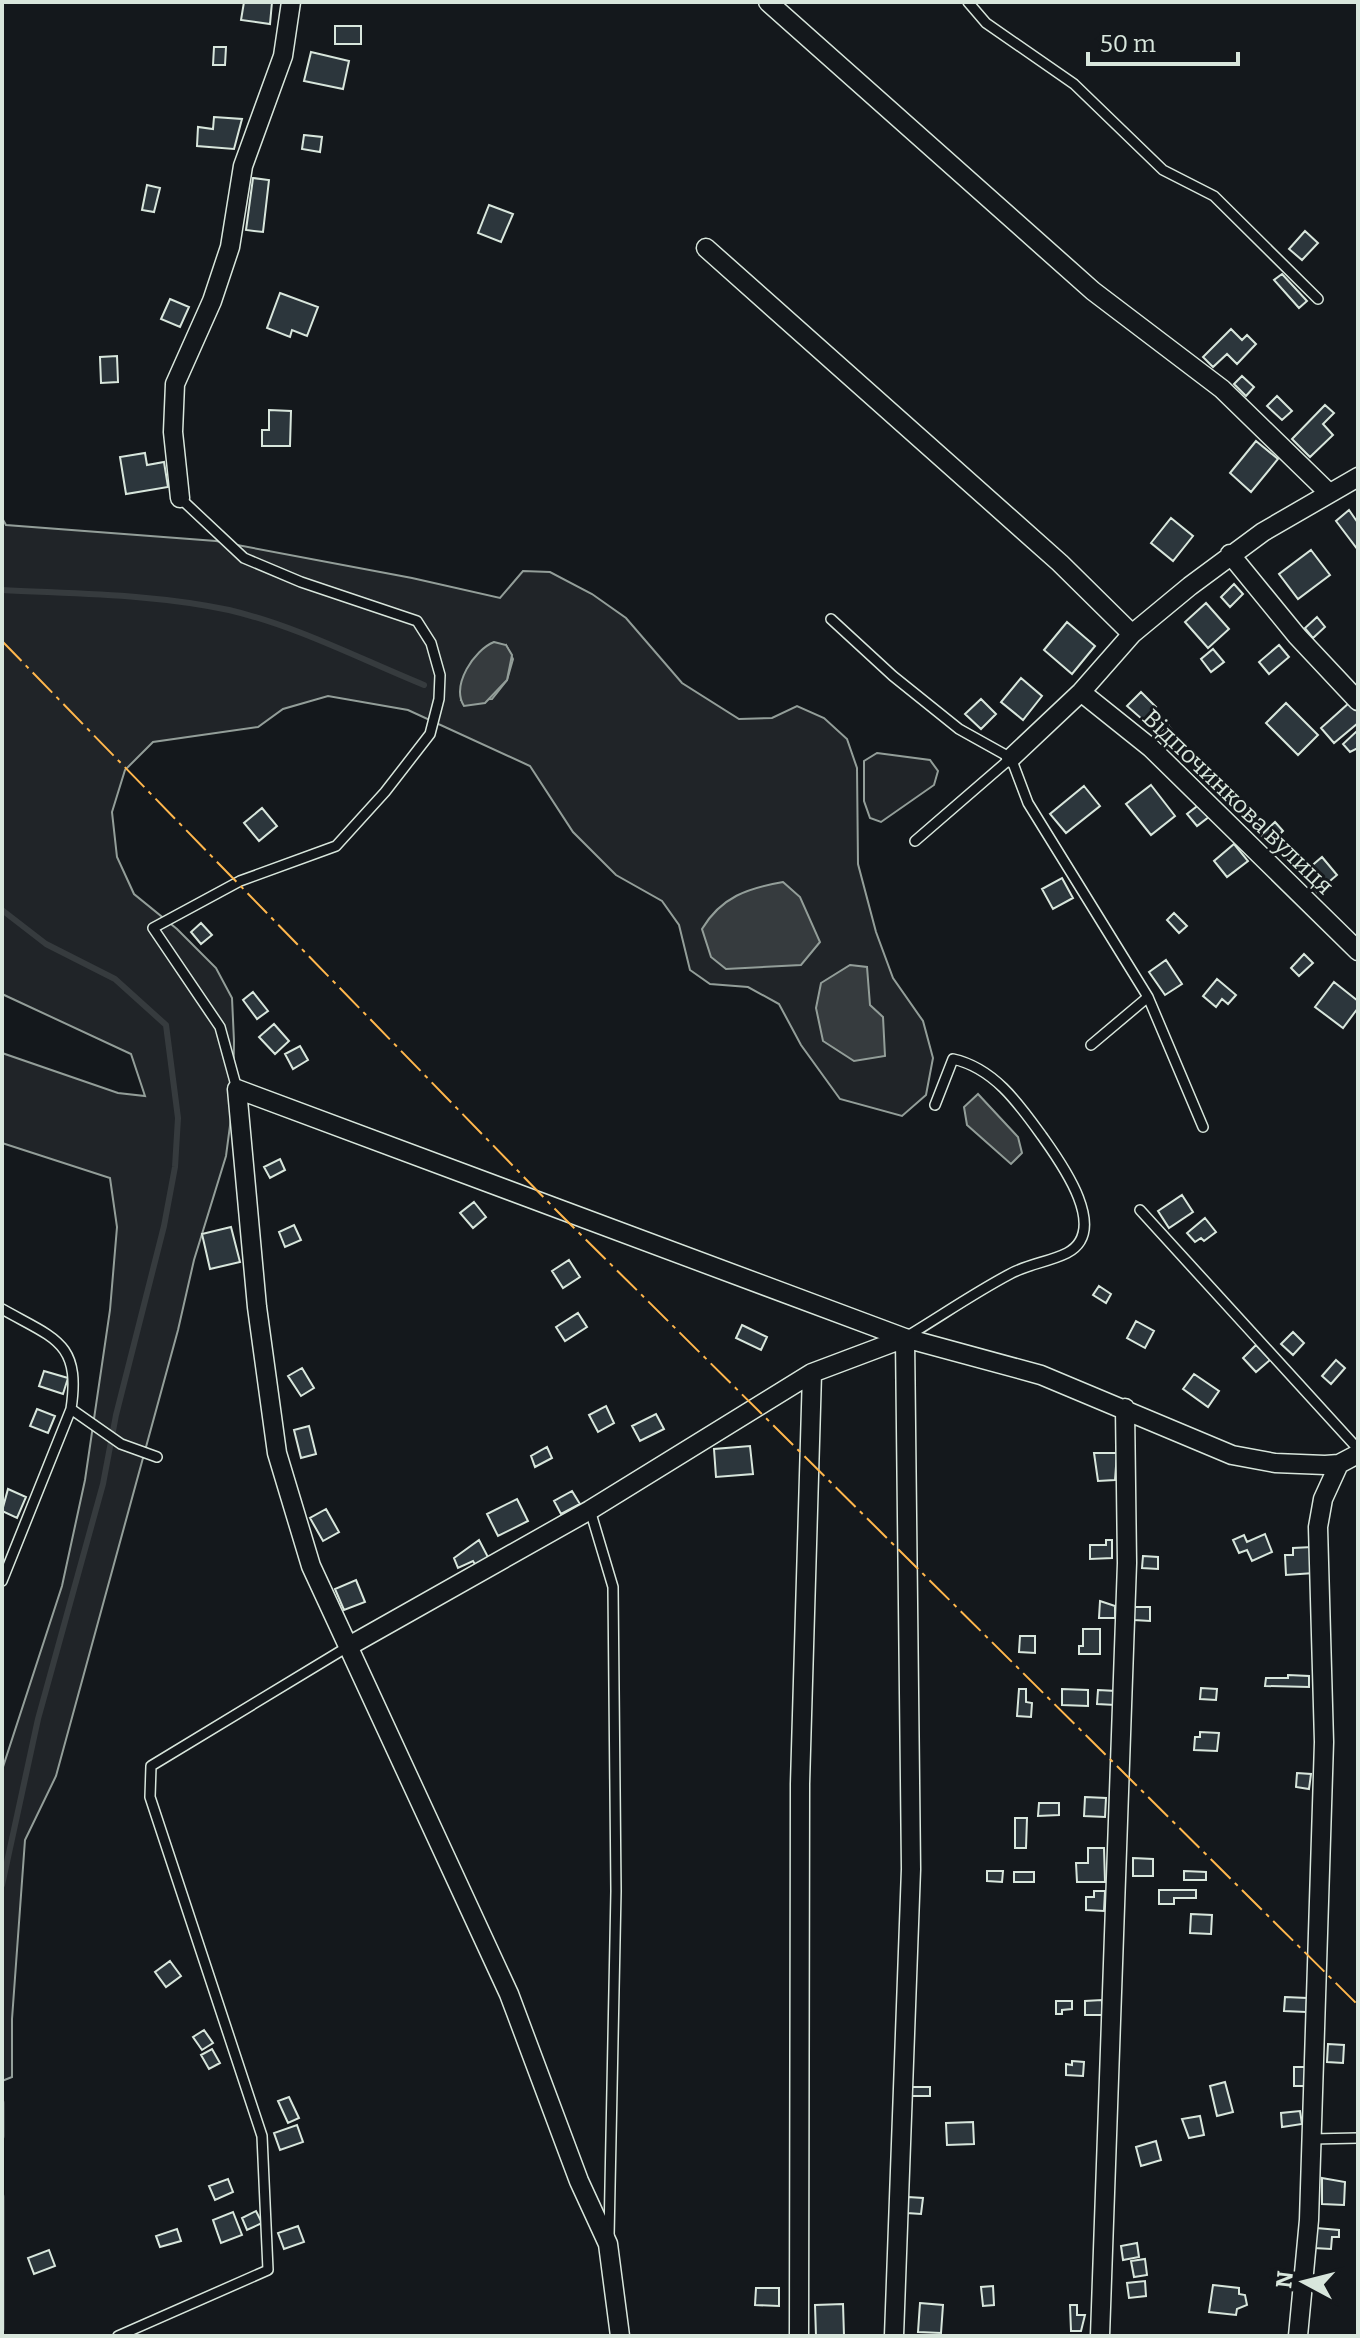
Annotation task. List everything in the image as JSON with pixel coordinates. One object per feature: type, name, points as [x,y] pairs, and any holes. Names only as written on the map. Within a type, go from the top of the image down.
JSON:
[{"type":"street","points":[[180,498],[173,432],[175,384],[230,247],[243,166],[283,56],[291,2]]},
{"type":"street","points":[[768,2],[1093,291],[1222,389],[1329,493]]},
{"type":"street","points":[[706,248],[1060,563],[1132,634]]},
{"type":"street","points":[[1011,758],[1081,692],[1132,634],[1230,554],[1358,477]]},
{"type":"street","points":[[1230,554],[1297,636],[1358,701]]},
{"type":"street","name":"Відпочинкова вулиця","points":[[1081,692],[1151,748],[1358,951]]},
{"type":"street","points":[[620,2336],[608,2244],[579,2181],[509,1994],[311,1566],[277,1453],[257,1307],[237,1089],[905,1338],[1041,1375],[1232,1455],[1275,1463],[1339,1464]]},
{"type":"street","points":[[349,1646],[590,1510],[812,1373],[905,1338]]},
{"type":"street","points":[[894,2336],[911,1869],[905,1338]]},
{"type":"street","points":[[799,2336],[800,1784],[812,1373]]},
{"type":"street","points":[[1100,2336],[1127,1563],[1125,1408]]},
{"type":"street","points":[[1298,2336],[1307,2245],[1312,2139],[1324,1742],[1318,1527],[1323,1499],[1339,1464],[1358,1452]]},
{"type":"lane","points":[[968,2],[986,23],[1074,84],[1163,170],[1214,196],[1318,299]]},
{"type":"lane","points":[[180,498],[244,558],[417,621],[431,643],[440,675],[439,699],[430,734],[336,846],[240,881],[153,928],[220,1027],[237,1089]]},
{"type":"lane","points":[[831,619],[893,676],[959,729],[1011,758],[1028,803],[1148,997],[1203,1127]]},
{"type":"lane","points":[[915,841],[1011,758]]},
{"type":"lane","points":[[1091,1045],[1148,997]]},
{"type":"lane","points":[[905,1338],[1008,1275],[1069,1252],[1081,1232],[1082,1211],[1074,1182],[1016,1099],[974,1063],[953,1059],[935,1105]]},
{"type":"lane","points":[[1140,1210],[1358,1452]]},
{"type":"lane","points":[[2,1309],[48,1335],[71,1357],[75,1379],[71,1409],[2,1581]]},
{"type":"lane","points":[[71,1409],[101,1433],[157,1457]]},
{"type":"lane","points":[[590,1510],[613,1587],[616,1891],[608,2244]]},
{"type":"lane","points":[[118,2336],[268,2270],[262,2136],[150,1797],[151,1766],[349,1646]]},
{"type":"lane","points":[[1312,2139],[1358,2138]]},
{"type":"shaded area","points":[[2,518],[6,525],[216,541],[500,598],[523,571],[550,572],[592,594],[626,618],[682,683],[739,719],[772,718],[797,706],[824,718],[847,739],[857,768],[858,864],[876,932],[893,978],[923,1021],[933,1058],[926,1095],[902,1116],[840,1099],[801,1045],[779,1004],[748,987],[710,984],[690,970],[679,925],[662,901],[616,875],[573,832],[530,766],[408,710],[328,696],[283,709],[258,727],[153,742],[125,770],[112,812],[117,857],[134,894],[177,929],[216,968],[232,998],[233,1103],[226,1156],[194,1260],[178,1330],[56,1776],[25,1840],[12,2019],[12,2077],[2,2081],[2,1770],[62,1586],[85,1480],[110,1310],[117,1227],[110,1178],[2,1143],[2,1053],[118,1093],[145,1096],[131,1054],[2,994]],"holes":[[[506,645],[513,659],[507,680],[492,699],[461,700],[465,675]]]},
{"type":"shaded area","points":[[494,642],[506,645],[512,655],[507,680],[485,703],[464,706],[460,688],[467,669],[479,652]]},
{"type":"shaded area","points":[[877,753],[930,760],[938,771],[934,785],[881,822],[870,818],[864,801],[864,761]]},
{"type":"shaded area","points":[[783,882],[800,897],[820,942],[801,965],[726,969],[711,957],[702,929],[718,909],[736,896]]},
{"type":"shaded area","points":[[850,965],[867,967],[870,1005],[883,1017],[885,1056],[854,1061],[823,1041],[816,1008],[821,983]]},
{"type":"shaded area","points":[[978,1094],[1018,1137],[1022,1153],[1011,1164],[967,1125],[964,1107]]},
{"type":"building","points":[[244,2],[272,2],[270,24],[241,20]]},
{"type":"building","points":[[335,26],[361,26],[361,44],[335,44]]},
{"type":"building","points":[[214,47],[226,47],[225,65],[213,65]]},
{"type":"building","points":[[311,52],[349,61],[343,89],[304,81]]},
{"type":"building","points":[[214,117],[242,119],[234,149],[197,146],[198,127],[213,129]]},
{"type":"building","points":[[304,135],[322,137],[320,152],[302,149]]},
{"type":"building","points":[[253,178],[269,180],[263,232],[246,230]]},
{"type":"building","points":[[147,185],[160,188],[154,212],[142,210]]},
{"type":"building","points":[[489,205],[513,214],[501,242],[478,233]]},
{"type":"building","points":[[1305,231],[1318,243],[1302,260],[1289,249]]},
{"type":"building","points":[[1282,274],[1307,301],[1299,308],[1274,280]]},
{"type":"building","points":[[280,293],[318,307],[307,336],[292,330],[290,337],[267,328]]},
{"type":"building","points":[[170,299],[189,307],[180,327],[161,319]]},
{"type":"building","points":[[1231,329],[1242,340],[1247,335],[1256,344],[1237,364],[1227,354],[1213,367],[1203,357]]},
{"type":"building","points":[[117,356],[118,382],[101,383],[100,357]]},
{"type":"building","points":[[1242,376],[1254,387],[1246,396],[1234,384]]},
{"type":"building","points":[[1277,396],[1292,411],[1282,420],[1267,406]]},
{"type":"building","points":[[1325,405],[1334,413],[1323,424],[1333,435],[1310,457],[1292,439]]},
{"type":"building","points":[[269,410],[291,411],[290,446],[262,446],[262,430],[269,430]]},
{"type":"building","points":[[1256,441],[1278,459],[1251,492],[1230,473]]},
{"type":"building","points":[[145,453],[147,465],[164,462],[168,487],[126,494],[120,457]]},
{"type":"building","points":[[1349,510],[1358,523],[1358,550],[1336,521]]},
{"type":"building","points":[[1171,518],[1193,536],[1173,561],[1151,543]]},
{"type":"building","points":[[1311,550],[1330,575],[1298,599],[1279,574]]},
{"type":"building","points":[[1234,584],[1243,594],[1230,607],[1221,597]]},
{"type":"building","points":[[1206,603],[1229,629],[1208,648],[1185,622]]},
{"type":"building","points":[[1317,617],[1325,627],[1313,638],[1305,628]]},
{"type":"building","points":[[1067,622],[1095,646],[1072,674],[1044,650]]},
{"type":"building","points":[[1279,645],[1289,657],[1269,674],[1259,662]]},
{"type":"building","points":[[1213,649],[1224,662],[1211,672],[1201,659]]},
{"type":"building","points":[[1021,678],[1042,696],[1023,720],[1001,702]]},
{"type":"building","points":[[1141,692],[1156,707],[1143,720],[1127,706]]},
{"type":"building","points":[[981,699],[996,714],[981,729],[965,714]]},
{"type":"building","points":[[1286,703],[1318,735],[1298,755],[1266,723]]},
{"type":"building","points":[[1349,703],[1358,712],[1358,723],[1334,743],[1321,728]]},
{"type":"building","points":[[1169,726],[1176,735],[1164,745],[1157,736]]},
{"type":"building","points":[[1358,730],[1358,748],[1350,752],[1343,744]]},
{"type":"building","points":[[1151,785],[1175,816],[1151,835],[1126,804]]},
{"type":"building","points":[[1084,786],[1100,806],[1066,833],[1050,814]]},
{"type":"building","points":[[1200,804],[1210,816],[1197,826],[1187,814]]},
{"type":"building","points":[[262,808],[277,826],[259,841],[244,823]]},
{"type":"building","points":[[1275,822],[1283,831],[1269,844],[1261,835]]},
{"type":"building","points":[[1234,844],[1248,861],[1227,877],[1214,861]]},
{"type":"building","points":[[1322,857],[1337,875],[1317,892],[1302,874]]},
{"type":"building","points":[[1062,878],[1073,898],[1053,909],[1042,889]]},
{"type":"building","points":[[1174,913],[1187,926],[1179,933],[1167,920]]},
{"type":"building","points":[[201,923],[212,935],[201,944],[191,932]]},
{"type":"building","points":[[1304,954],[1313,963],[1299,976],[1291,968]]},
{"type":"building","points":[[1166,960],[1182,984],[1165,995],[1149,972]]},
{"type":"building","points":[[1217,979],[1236,995],[1228,1004],[1222,999],[1216,1007],[1203,996]]},
{"type":"building","points":[[1334,982],[1358,1001],[1358,1008],[1343,1028],[1315,1007]]},
{"type":"building","points":[[253,992],[268,1011],[257,1019],[243,1000]]},
{"type":"building","points":[[274,1024],[289,1041],[275,1054],[259,1037]]},
{"type":"building","points":[[300,1046],[308,1060],[293,1069],[285,1054]]},
{"type":"building","points":[[280,1159],[285,1170],[270,1178],[264,1167]]},
{"type":"building","points":[[1182,1195],[1193,1212],[1169,1228],[1158,1211]]},
{"type":"building","points":[[474,1202],[486,1217],[473,1228],[460,1213]]},
{"type":"building","points":[[1205,1218],[1216,1232],[1204,1241],[1201,1238],[1195,1242],[1187,1233]]},
{"type":"building","points":[[294,1225],[301,1240],[285,1247],[279,1232]]},
{"type":"building","points":[[231,1227],[240,1262],[210,1269],[202,1234]]},
{"type":"building","points":[[569,1260],[580,1277],[563,1288],[552,1271]]},
{"type":"building","points":[[1099,1286],[1111,1294],[1106,1303],[1093,1295]]},
{"type":"building","points":[[578,1313],[587,1327],[565,1341],[556,1327]]},
{"type":"building","points":[[1136,1321],[1154,1331],[1145,1348],[1127,1338]]},
{"type":"building","points":[[742,1325],[767,1337],[761,1350],[736,1338]]},
{"type":"building","points":[[1293,1332],[1304,1343],[1293,1355],[1281,1344]]},
{"type":"building","points":[[1256,1345],[1270,1360],[1256,1372],[1243,1358]]},
{"type":"building","points":[[1336,1360],[1345,1368],[1331,1384],[1322,1376]]},
{"type":"building","points":[[302,1368],[314,1388],[301,1396],[288,1376]]},
{"type":"building","points":[[44,1371],[68,1378],[63,1394],[39,1386]]},
{"type":"building","points":[[1194,1374],[1219,1391],[1208,1407],[1183,1389]]},
{"type":"building","points":[[606,1406],[614,1423],[598,1432],[589,1415]]},
{"type":"building","points":[[37,1409],[55,1416],[48,1433],[30,1426]]},
{"type":"building","points":[[656,1414],[664,1429],[640,1441],[632,1426]]},
{"type":"building","points":[[309,1426],[316,1454],[301,1458],[294,1430]]},
{"type":"building","points":[[750,1446],[753,1474],[716,1477],[714,1449]]},
{"type":"building","points":[[547,1447],[552,1458],[535,1467],[531,1456]]},
{"type":"building","points":[[1094,1453],[1117,1453],[1115,1480],[1098,1481]]},
{"type":"building","points":[[8,1489],[26,1497],[17,1518],[2,1511]]},
{"type":"building","points":[[572,1491],[580,1504],[561,1514],[554,1501]]},
{"type":"building","points":[[517,1499],[528,1521],[498,1536],[487,1514]]},
{"type":"building","points":[[326,1509],[339,1532],[323,1541],[310,1518]]},
{"type":"building","points":[[1265,1534],[1272,1552],[1252,1561],[1247,1550],[1239,1553],[1233,1540],[1244,1535],[1247,1542]]},
{"type":"building","points":[[479,1540],[489,1559],[476,1566],[473,1561],[458,1568],[454,1558]]},
{"type":"building","points":[[1106,1540],[1112,1540],[1112,1558],[1090,1559],[1090,1545],[1106,1545]]},
{"type":"building","points":[[1312,1547],[1314,1573],[1286,1575],[1285,1555],[1293,1555],[1293,1548]]},
{"type":"building","points":[[1143,1556],[1158,1557],[1158,1569],[1142,1568]]},
{"type":"building","points":[[356,1580],[365,1602],[344,1610],[335,1589]]},
{"type":"building","points":[[1100,1601],[1115,1606],[1115,1618],[1099,1618]]},
{"type":"building","points":[[1134,1607],[1150,1607],[1150,1621],[1134,1620]]},
{"type":"building","points":[[1083,1629],[1100,1629],[1100,1654],[1079,1654],[1079,1646],[1083,1646]]},
{"type":"building","points":[[1020,1636],[1035,1636],[1035,1653],[1019,1652]]},
{"type":"building","points":[[1288,1675],[1309,1676],[1309,1687],[1265,1686],[1266,1678],[1288,1678]]},
{"type":"building","points":[[1201,1688],[1217,1689],[1216,1700],[1200,1699]]},
{"type":"building","points":[[1019,1689],[1026,1689],[1026,1702],[1032,1703],[1031,1717],[1017,1716]]},
{"type":"building","points":[[1062,1689],[1088,1690],[1088,1706],[1062,1705]]},
{"type":"building","points":[[1098,1690],[1116,1691],[1115,1705],[1097,1704]]},
{"type":"building","points":[[1200,1732],[1219,1733],[1217,1751],[1194,1750],[1195,1737],[1200,1737]]},
{"type":"building","points":[[1297,1773],[1311,1774],[1309,1789],[1296,1787]]},
{"type":"building","points":[[1085,1797],[1106,1798],[1105,1817],[1084,1816]]},
{"type":"building","points":[[1039,1803],[1059,1803],[1059,1815],[1038,1816]]},
{"type":"building","points":[[1015,1818],[1027,1818],[1026,1848],[1015,1848]]},
{"type":"building","points":[[1088,1848],[1104,1848],[1105,1882],[1077,1882],[1076,1863],[1088,1863]]},
{"type":"building","points":[[1133,1858],[1153,1859],[1153,1876],[1133,1876]]},
{"type":"building","points":[[987,1871],[1003,1871],[1002,1882],[987,1881]]},
{"type":"building","points":[[1184,1871],[1206,1872],[1206,1880],[1184,1880]]},
{"type":"building","points":[[1014,1872],[1034,1872],[1034,1882],[1014,1882]]},
{"type":"building","points":[[1159,1890],[1196,1890],[1196,1898],[1174,1898],[1174,1904],[1159,1904]]},
{"type":"building","points":[[1094,1891],[1105,1891],[1104,1911],[1086,1910],[1086,1897],[1094,1897]]},
{"type":"building","points":[[1191,1914],[1212,1915],[1211,1934],[1190,1933]]},
{"type":"building","points":[[170,1961],[181,1976],[166,1987],[155,1972]]},
{"type":"building","points":[[1285,1997],[1307,1998],[1306,2012],[1284,2011]]},
{"type":"building","points":[[1102,2000],[1102,2015],[1085,2015],[1085,2001]]},
{"type":"building","points":[[1056,2001],[1072,2001],[1072,2009],[1056,2014]]},
{"type":"building","points":[[204,2030],[213,2043],[202,2050],[193,2037]]},
{"type":"building","points":[[1328,2044],[1344,2045],[1343,2063],[1327,2062]]},
{"type":"building","points":[[212,2049],[220,2063],[209,2069],[201,2055]]},
{"type":"building","points":[[1072,2061],[1084,2062],[1083,2076],[1066,2075],[1066,2064],[1072,2065]]},
{"type":"building","points":[[1294,2067],[1305,2067],[1305,2086],[1294,2086]]},
{"type":"building","points":[[1225,2082],[1233,2112],[1217,2116],[1210,2086]]},
{"type":"building","points":[[910,2087],[930,2087],[930,2096],[910,2096]]},
{"type":"building","points":[[289,2097],[299,2118],[288,2123],[278,2101]]},
{"type":"building","points":[[1300,2111],[1302,2124],[1282,2127],[1281,2113]]},
{"type":"building","points":[[1200,2116],[1204,2135],[1189,2138],[1182,2119]]},
{"type":"building","points":[[973,2122],[974,2144],[947,2145],[946,2123]]},
{"type":"building","points":[[297,2125],[303,2142],[280,2150],[274,2133]]},
{"type":"building","points":[[1156,2141],[1161,2160],[1141,2166],[1136,2147]]},
{"type":"building","points":[[1322,2178],[1345,2182],[1344,2205],[1322,2204]]},
{"type":"building","points":[[228,2179],[233,2192],[215,2200],[209,2186]]},
{"type":"building","points":[[908,2197],[923,2198],[921,2214],[907,2213]]},
{"type":"building","points":[[256,2211],[262,2223],[247,2230],[242,2218]]},
{"type":"building","points":[[233,2212],[242,2235],[221,2243],[213,2220]]},
{"type":"building","points":[[298,2226],[304,2242],[284,2249],[278,2233]]},
{"type":"building","points":[[1316,2228],[1339,2230],[1339,2237],[1332,2237],[1331,2249],[1314,2248]]},
{"type":"building","points":[[177,2229],[181,2241],[160,2247],[156,2236]]},
{"type":"building","points":[[1137,2243],[1139,2257],[1123,2260],[1121,2246]]},
{"type":"building","points":[[49,2250],[55,2266],[34,2274],[28,2258]]},
{"type":"building","points":[[1145,2259],[1147,2275],[1134,2277],[1131,2261]]},
{"type":"building","points":[[1145,2281],[1146,2296],[1129,2298],[1127,2283]]},
{"type":"building","points":[[1213,2285],[1239,2288],[1239,2294],[1245,2295],[1247,2305],[1237,2309],[1236,2315],[1209,2312]]},
{"type":"building","points":[[993,2286],[994,2305],[983,2306],[981,2287]]},
{"type":"building","points":[[756,2288],[779,2288],[779,2306],[755,2305]]},
{"type":"building","points":[[920,2303],[943,2305],[941,2333],[918,2332]]},
{"type":"building","points":[[843,2304],[844,2336],[816,2336],[815,2305]]},
{"type":"building","points":[[1070,2305],[1077,2305],[1077,2315],[1085,2315],[1081,2331],[1071,2331]]},
{"type":"waterway","points":[[2,590],[144,598],[229,610],[304,634],[424,685]]},
{"type":"waterway","points":[[2,910],[46,944],[115,979],[166,1025],[178,1118],[175,1167],[164,1226],[116,1415],[103,1484],[38,1719],[2,1885]]},
{"type":"waterway","points":[[2,2103],[2,2136]]},
{"type":"waterway","points":[[2,2197],[2,2329]]},
{"type":"power","points":[[2,641],[555,1209],[1358,2005]]}]
